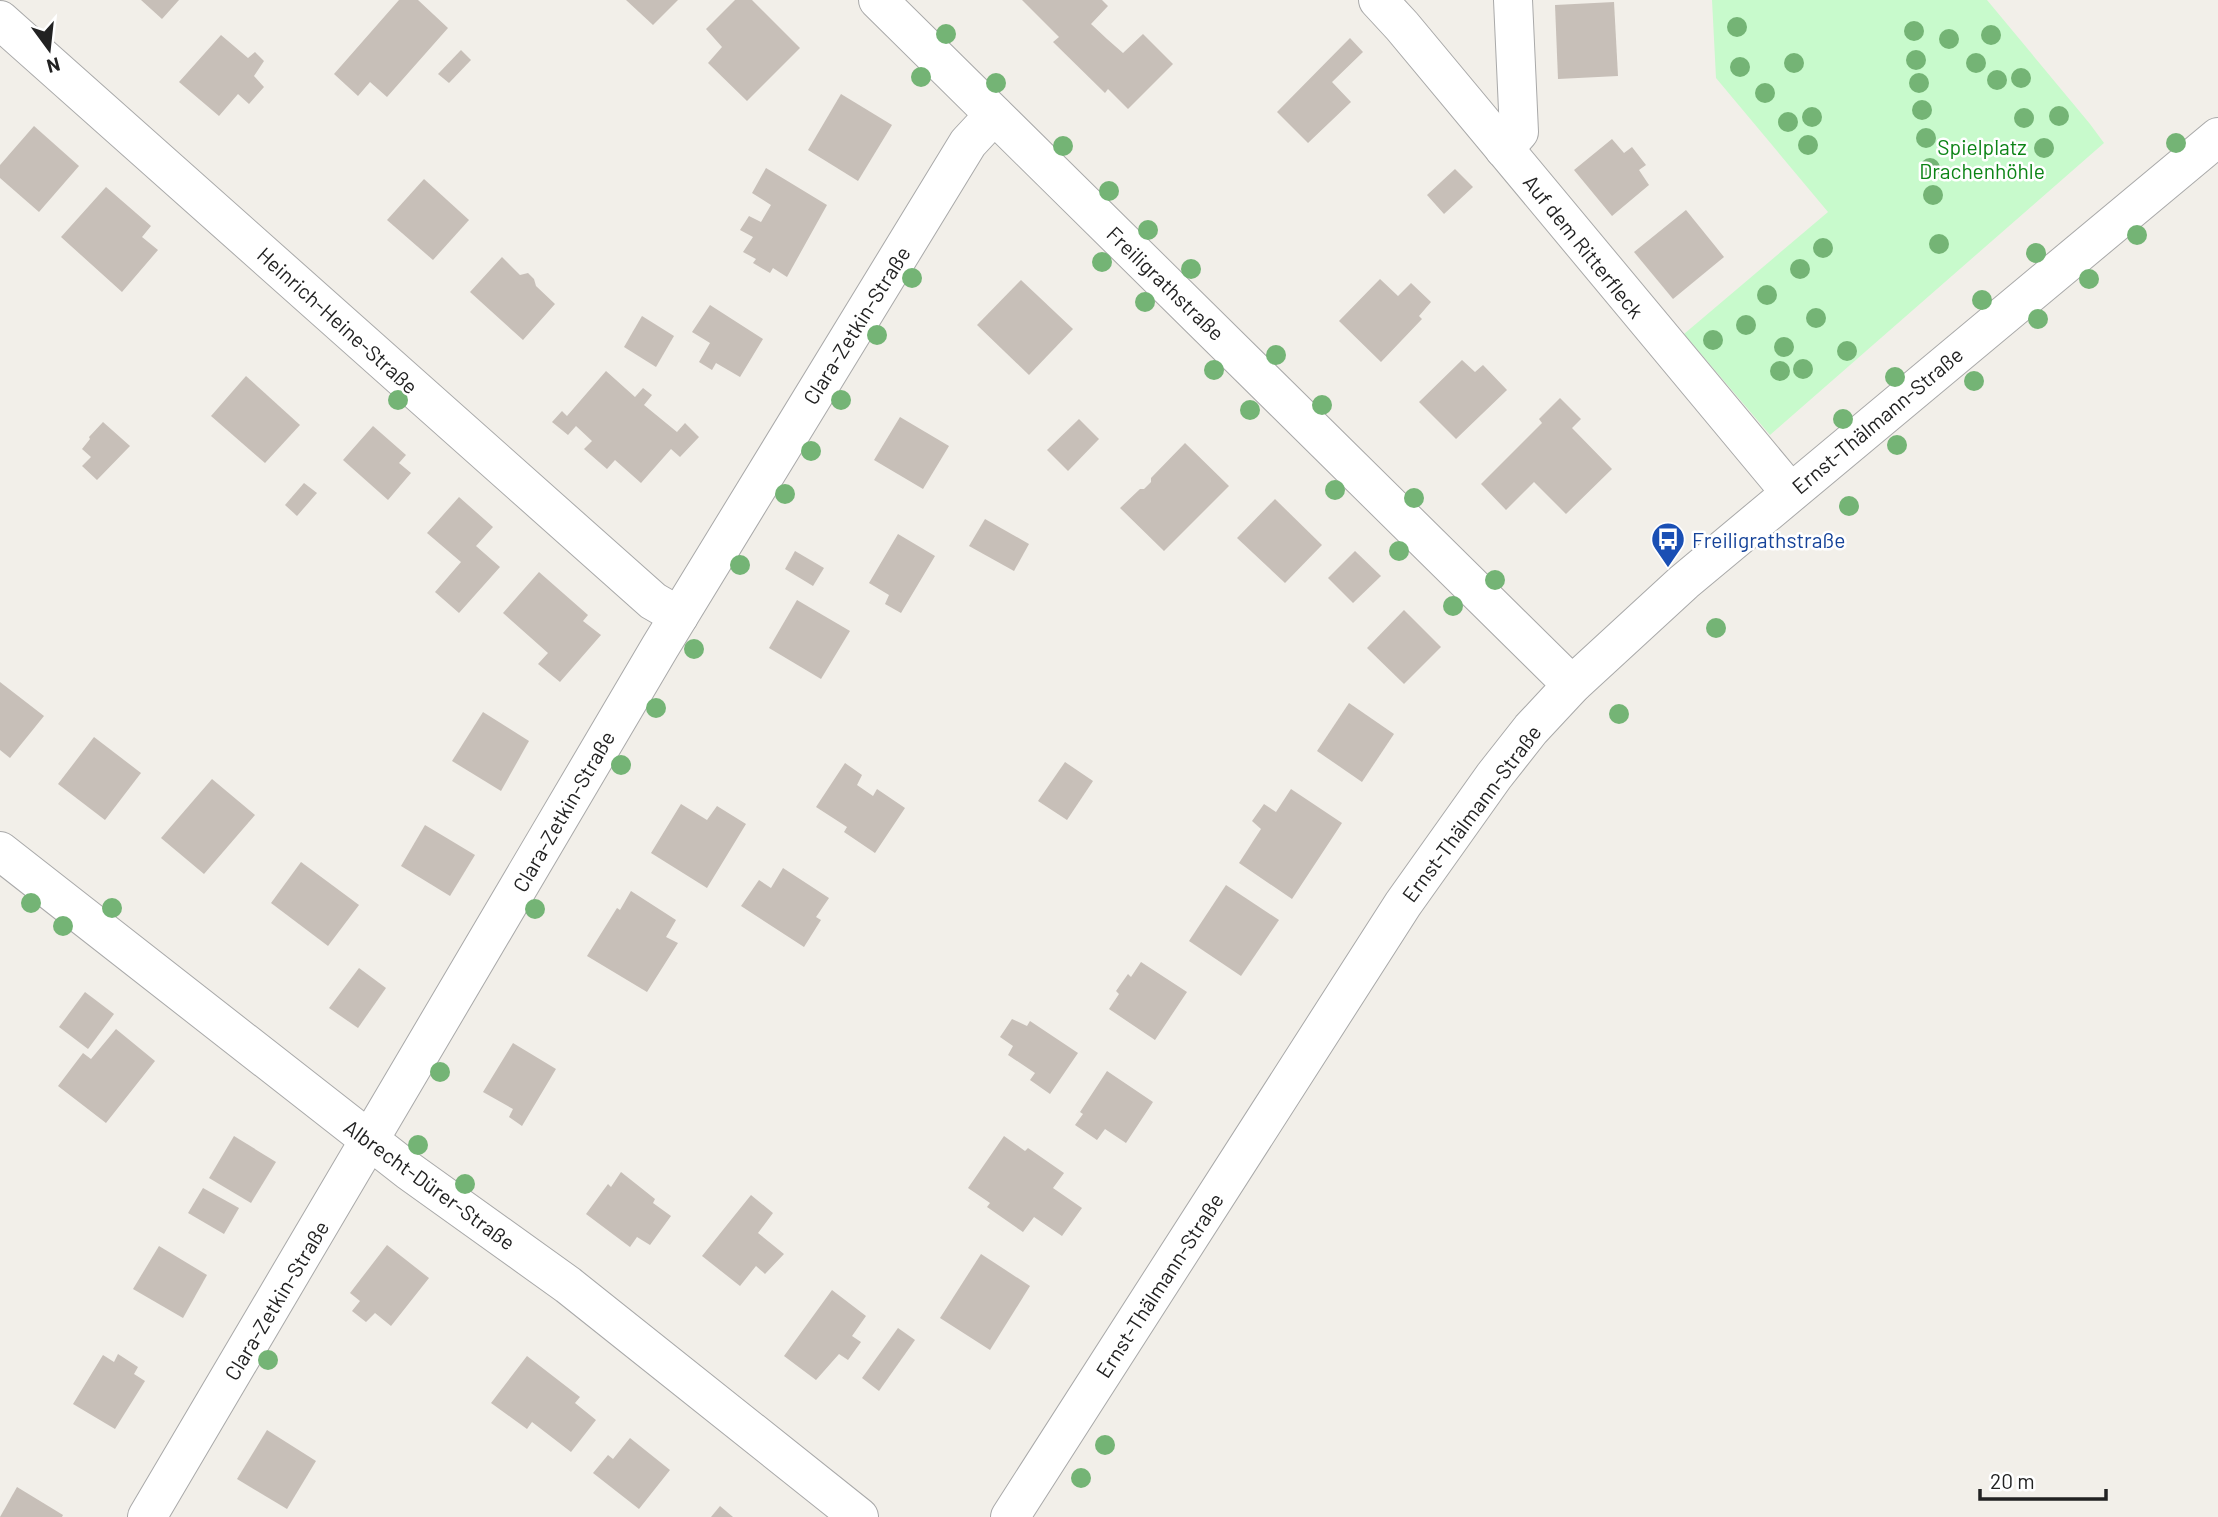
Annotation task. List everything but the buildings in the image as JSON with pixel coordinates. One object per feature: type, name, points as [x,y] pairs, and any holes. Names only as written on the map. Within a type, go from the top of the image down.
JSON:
[{"type":"street","name":"Freiligrathstraße","points":[[878,0],[1325,438],[1572,685]]},
{"type":"street","name":"Auf dem Ritterfleck","points":[[1378,0],[1790,492]]},
{"type":"street","points":[[1504,149],[1519,132],[1513,0]]},
{"type":"street","name":"Heinrich-Heine-Straße","points":[[0,20],[653,601],[678,616]]},
{"type":"street","name":"Clara-Zetkin-Straße","points":[[147,1517],[678,616],[961,154],[994,114]]},
{"type":"street","name":"Ernst-Thälmann-Straße","points":[[1010,1517],[1410,893],[1531,729],[1626,632],[1790,492],[2218,137]]},
{"type":"street","name":"Albrecht-Dürer-Straße","points":[[0,851],[370,1141],[568,1285],[859,1517]]},
{"type":"green space","name":"Spielplatz Drachenhöhle","points":[[1712,0],[1987,0],[2104,143],[1770,435],[1684,334],[1828,212],[1716,78]]},
{"type":"place","name":"Freiligrathstraße","points":[[1668,569]]}]
